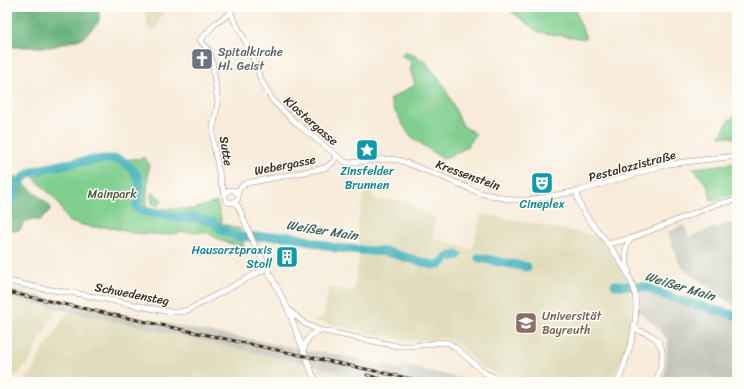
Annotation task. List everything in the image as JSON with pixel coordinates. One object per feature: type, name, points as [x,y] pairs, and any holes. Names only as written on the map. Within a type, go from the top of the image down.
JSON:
[{"type":"street","name":"Klostergasse","points":[[229,7],[250,50],[261,80],[273,101],[286,114],[336,156]]},
{"type":"street","name":"Sutte","points":[[225,194],[221,183],[213,140],[213,128],[218,103],[212,60],[209,51],[200,40],[216,23],[231,13]]},
{"type":"street","name":"Kressenstein","points":[[336,156],[342,161],[349,163],[388,159],[399,160],[480,193],[497,198],[529,200],[579,191]]},
{"type":"street","name":"Webergasse","points":[[237,192],[247,183],[325,168],[333,162],[336,156]]},
{"type":"street","name":"Pestalozzistraße","points":[[579,191],[668,164],[737,156]]},
{"type":"street","points":[[230,189],[237,192],[238,199],[235,202],[227,202],[224,198],[225,194],[230,189]]},
{"type":"street","points":[[579,191],[577,195],[581,207],[622,263],[631,280]]},
{"type":"street","points":[[608,244],[632,238],[717,204],[737,200]]},
{"type":"street","points":[[235,202],[254,244],[288,308],[312,373],[317,382]]},
{"type":"street","points":[[618,382],[634,329],[636,301],[625,252],[626,246],[632,238]]},
{"type":"street","name":"Schwedensteg","points":[[7,281],[170,312],[180,312],[188,310],[267,268]]},
{"type":"street","points":[[288,308],[300,320],[319,330],[397,346],[414,346],[442,342],[446,343],[456,348],[485,372],[504,382]]},
{"type":"street","points":[[634,329],[653,336],[660,344],[663,355],[656,382]]},
{"type":"street","points":[[304,349],[309,336],[319,330]]},
{"type":"shaded area","points":[[146,7],[165,7],[155,31],[147,30]]},
{"type":"shaded area","points":[[364,191],[371,192],[373,197],[377,200],[395,200],[409,203],[418,210],[429,213],[435,219],[433,235],[436,239],[472,250],[481,214],[598,236],[627,278],[632,293],[631,321],[625,352],[610,382],[517,382],[483,367],[470,357],[458,344],[451,340],[441,338],[414,341],[310,320],[323,318],[329,287],[353,291],[360,254],[357,229]]},
{"type":"shaded area","points":[[727,223],[737,225],[737,308],[681,267],[667,232],[684,225],[689,237]]},
{"type":"shaded area","points":[[7,289],[193,329],[310,351],[323,352],[402,369],[403,365],[478,382],[366,382],[320,367],[7,298]]},
{"type":"shaded area","points":[[642,292],[698,310],[737,320],[737,382],[661,382],[665,373],[668,340],[654,324],[639,312]]},
{"type":"shaded area","points":[[7,298],[56,309],[29,362],[10,382],[7,382]]},
{"type":"shaded area","points":[[68,312],[306,364],[314,382],[23,382],[34,370],[40,355]]},
{"type":"shaded area","points":[[320,367],[366,382],[321,382],[315,372]]},
{"type":"green space","points":[[7,7],[99,7],[99,22],[83,38],[51,47],[7,47]]},
{"type":"green space","points":[[511,7],[576,7],[577,15],[586,39],[538,32],[511,11]]},
{"type":"green space","points":[[405,51],[425,61],[443,84],[463,126],[476,134],[466,148],[443,159],[410,136],[393,108],[390,99],[415,85],[410,68],[412,66],[410,61],[401,55]]},
{"type":"green space","points":[[737,113],[737,138],[720,136],[729,120]]},
{"type":"green space","name":"Mainpark","points":[[145,158],[149,164],[146,209],[193,209],[217,202],[222,224],[240,229],[244,247],[221,241],[207,232],[184,232],[164,235],[132,233],[109,227],[92,227],[69,222],[57,201],[34,178],[51,169],[96,162]]},
{"type":"green space","points":[[737,163],[737,194],[711,200],[708,186],[693,168]]},
{"type":"green space","points":[[7,169],[50,206],[50,210],[40,220],[24,221],[20,230],[7,231]]},
{"type":"green space","points":[[153,192],[162,200],[158,206],[152,203],[151,194]]},
{"type":"waterway","name":"Weißer Main","points":[[7,212],[17,187],[27,175],[57,166],[87,161],[113,159],[124,162],[133,170],[138,178],[140,190],[137,206],[139,210],[178,218],[194,217],[213,222],[220,229],[238,237],[290,236],[335,248],[387,252],[433,265],[440,264],[448,257],[458,255]]},
{"type":"waterway","name":"Weißer Main","points":[[479,258],[527,267]]},
{"type":"waterway","name":"Weißer Main","points":[[615,285],[645,287],[675,299],[737,316]]},
{"type":"railway","points":[[7,292],[426,382]]},
{"type":"railway","points":[[367,375],[392,382]]},
{"type":"place","name":"Spitalkirche Hl. Geist","points":[[202,59]]},
{"type":"place","name":"Zinsfelder Brunnen","points":[[367,150]]},
{"type":"place","name":"Cineplex","points":[[542,183]]},
{"type":"place","name":"Hausarztpraxis Stoll","points":[[287,257]]},
{"type":"place","name":"Universität Bayreuth","points":[[526,323]]}]
